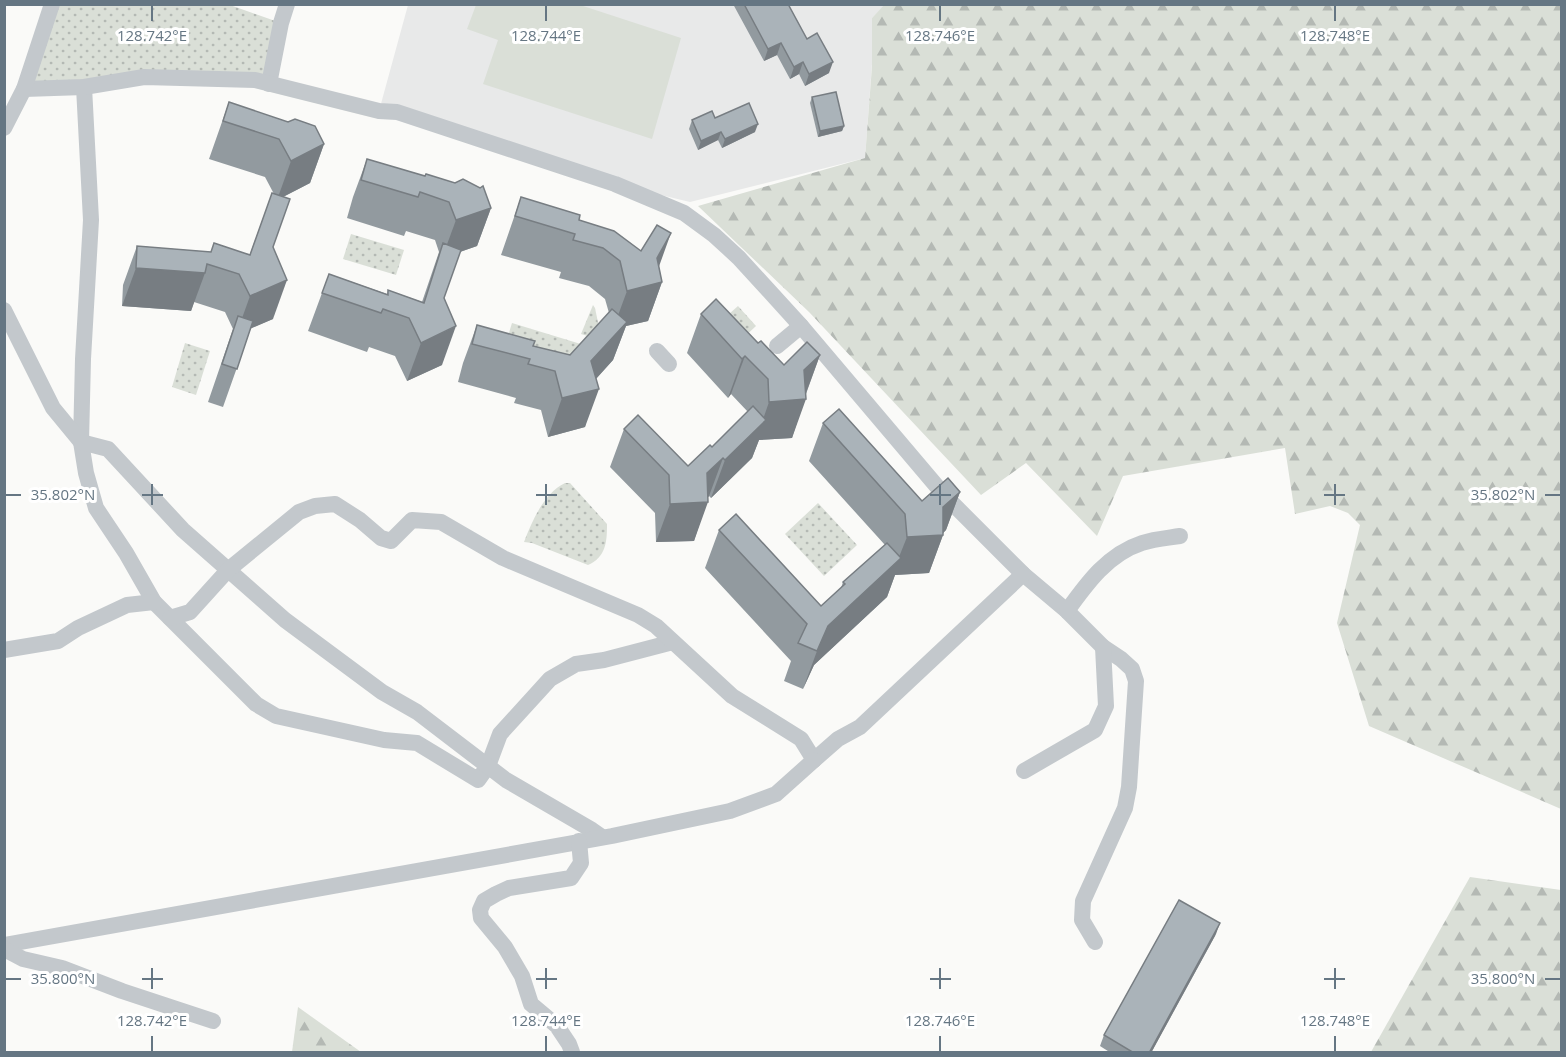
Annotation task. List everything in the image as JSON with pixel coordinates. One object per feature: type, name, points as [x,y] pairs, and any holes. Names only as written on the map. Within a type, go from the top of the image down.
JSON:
[{"type":"street","points":[[4,128],[9,110],[24,89],[52,4]]},
{"type":"street","points":[[269,84],[287,4]]},
{"type":"street","points":[[24,89],[84,87],[144,77],[255,80],[355,113],[397,112],[615,184],[684,213],[714,235],[739,258],[801,326],[945,496],[1023,574],[1067,611],[1103,647],[1132,669],[1136,681],[1129,787],[1125,808],[1083,901],[1082,920],[1095,942]]},
{"type":"street","points":[[84,87],[91,220],[81,442],[86,473],[96,508],[126,553],[154,602],[256,704],[276,716],[384,740],[417,743],[478,780],[488,766],[500,734],[550,679],[576,664],[603,660],[673,642]]},
{"type":"street","points":[[4,310],[53,408],[81,442],[108,449],[183,530],[285,620],[382,692],[417,712],[506,780],[602,837]]},
{"type":"street","points":[[777,346],[801,326]]},
{"type":"street","points":[[657,351],[669,364]]},
{"type":"street","points":[[170,618],[190,612],[228,570],[299,512],[315,506],[335,504],[360,519],[381,538],[391,541],[412,520],[441,522],[491,553],[638,615],[656,626],[732,696],[801,739],[814,760]]},
{"type":"street","points":[[1067,611],[1097,572],[1116,556],[1142,543],[1180,536]]},
{"type":"street","points":[[4,947],[579,842],[730,812],[776,794],[838,739],[860,727],[1023,574]]},
{"type":"street","points":[[4,650],[58,641],[78,628],[127,605],[154,602]]},
{"type":"street","points":[[1024,771],[1095,730],[1106,706],[1103,647]]},
{"type":"street","points":[[572,1053],[557,1026],[531,1004],[522,976],[505,947],[481,918],[480,910],[484,901],[509,888],[571,878],[581,864],[579,842]]},
{"type":"street","points":[[4,947],[23,959],[62,968],[122,991],[213,1021]]},
{"type":"shaded area","points":[[408,5],[885,5],[872,18],[872,64],[865,158],[690,202],[615,184],[379,111]]},
{"type":"green space","points":[[577,4],[681,38],[652,139],[483,84],[498,40],[467,29],[476,5]]},
{"type":"green space","points":[[885,4],[1561,5],[1561,809],[1369,726],[1337,623],[1360,525],[1348,513],[1330,506],[1295,514],[1285,448],[1123,476],[1097,536],[1026,463],[981,495],[809,312],[698,206],[865,158],[872,66],[872,18]]},
{"type":"green space","points":[[53,5],[230,5],[281,23],[269,84],[144,77],[24,89]]},
{"type":"green space","points":[[351,234],[404,250],[396,275],[343,259]]},
{"type":"green space","points":[[593,305],[600,332],[594,338],[581,334]]},
{"type":"green space","points":[[738,306],[756,326],[738,343],[720,322]]},
{"type":"green space","points":[[512,323],[584,345],[557,374],[501,359]]},
{"type":"green space","points":[[185,343],[210,351],[196,395],[172,387]]},
{"type":"green space","points":[[565,483],[570,483],[607,524],[607,537],[602,553],[599,558],[588,565],[524,542],[545,501],[551,493]]},
{"type":"green space","points":[[818,503],[857,545],[824,576],[785,534]]},
{"type":"green space","points":[[1470,877],[1561,890],[1561,1052],[1371,1052]]},
{"type":"green space","points":[[298,1007],[361,1052],[292,1052]]},
{"type":"building","points":[[744,4],[788,4],[807,39],[817,33],[833,62],[809,74],[803,62],[794,67],[781,43],[768,49]]},
{"type":"building","points":[[836,92],[844,126],[820,131],[812,97]]},
{"type":"building","points":[[229,102],[288,122],[295,119],[315,126],[324,144],[291,161],[279,139],[223,121]]},
{"type":"building","points":[[749,103],[758,124],[725,139],[721,132],[701,141],[692,120],[712,111],[715,118]]},
{"type":"building","points":[[367,159],[455,183],[463,179],[480,188],[483,186],[491,208],[456,220],[449,202],[420,192],[418,197],[361,180]]},
{"type":"building","points":[[272,193],[290,199],[273,247],[287,280],[250,296],[239,274],[207,264],[205,273],[136,268],[137,246],[211,252],[214,243],[250,255]]},
{"type":"building","points":[[521,197],[580,215],[579,220],[614,231],[641,251],[657,225],[671,233],[657,258],[662,282],[627,291],[620,261],[603,248],[573,240],[575,234],[515,216]]},
{"type":"building","points":[[443,243],[461,250],[444,298],[456,326],[421,343],[409,318],[383,309],[381,313],[322,293],[329,274],[388,295],[388,290],[424,303]]},
{"type":"building","points":[[716,299],[758,343],[761,341],[784,365],[807,342],[820,355],[804,370],[806,399],[769,402],[768,379],[745,356],[742,359],[701,314]]},
{"type":"building","points":[[612,309],[627,322],[591,361],[599,389],[562,398],[555,371],[528,364],[530,359],[472,344],[477,325],[535,341],[533,346],[570,355]]},
{"type":"building","points":[[238,316],[253,321],[237,369],[222,364]]},
{"type":"building","points":[[753,406],[766,420],[725,460],[723,458],[707,473],[708,502],[670,504],[669,475],[624,429],[638,415],[688,466],[710,445],[712,447]]},
{"type":"building","points":[[839,409],[922,501],[948,478],[960,492],[943,507],[943,535],[907,537],[905,514],[823,423]]},
{"type":"building","points":[[736,514],[821,606],[845,584],[843,582],[887,543],[901,558],[828,626],[817,651],[798,643],[807,624],[719,530]]},
{"type":"building","points":[[1179,900],[1220,923],[1149,1053],[1134,1053],[1104,1035]]}]
